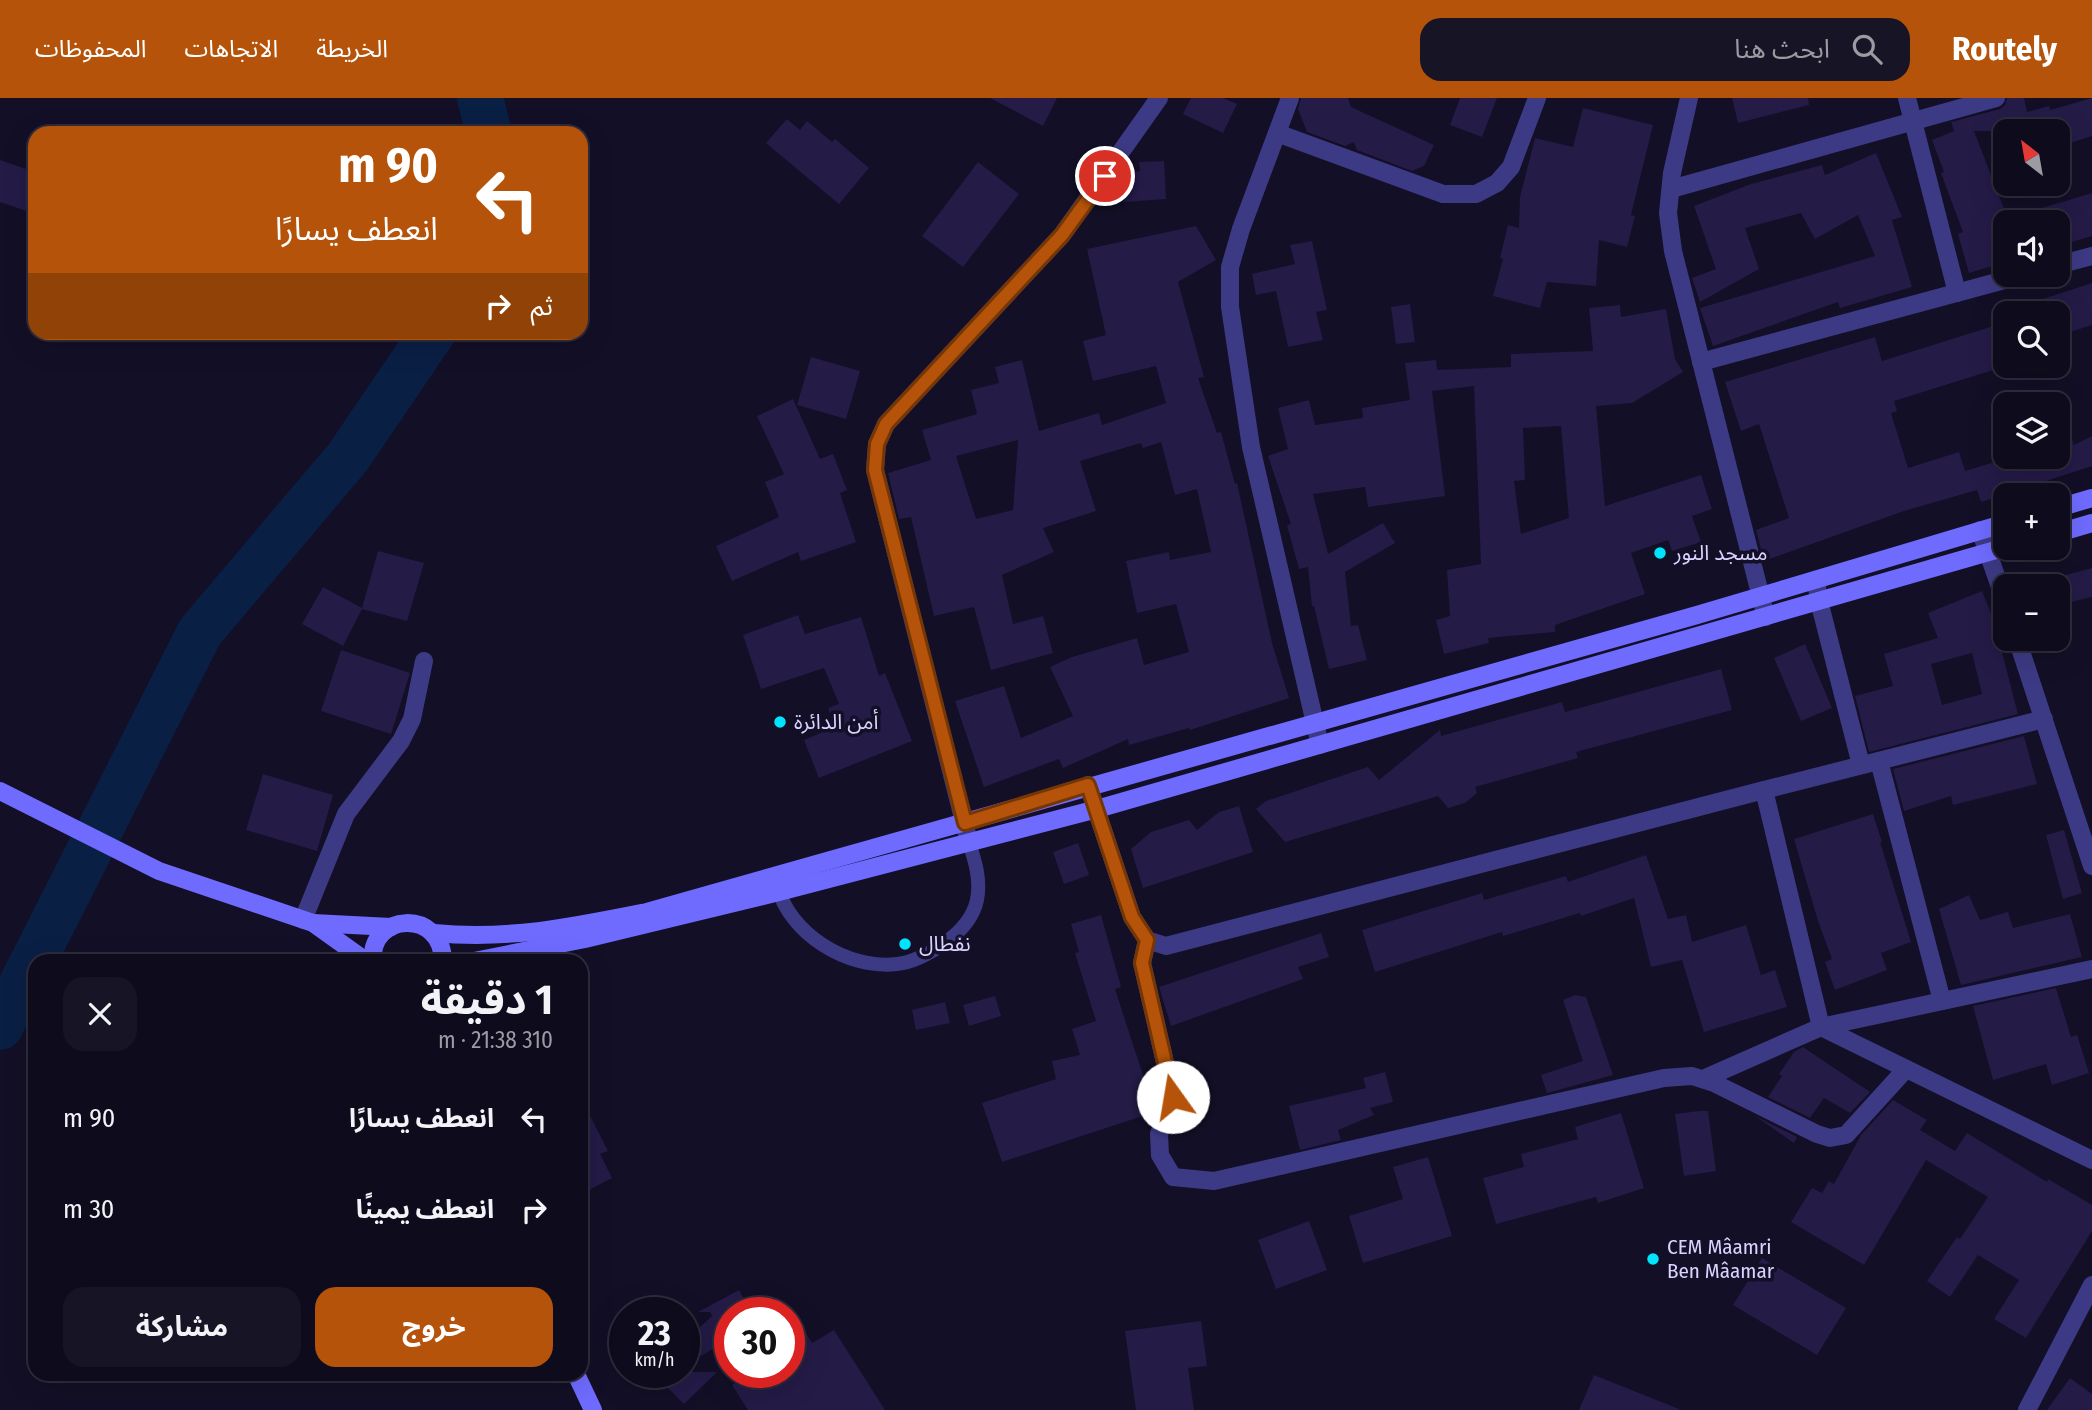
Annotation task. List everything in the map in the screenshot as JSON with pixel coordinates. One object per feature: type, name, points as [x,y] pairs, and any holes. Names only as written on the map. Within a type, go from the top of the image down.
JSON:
[{"type":"main road","points":[[2070,504],[2092,498]]},
{"type":"main road","points":[[2070,529],[2092,523]]},
{"type":"main road","points":[[777,884],[1088,785],[1761,596],[1993,526]]},
{"type":"main road","points":[[501,954],[777,884],[969,842],[1097,809],[1993,551]]},
{"type":"main road","points":[[0,791],[159,871],[308,921],[391,927]]},
{"type":"main road","points":[[308,921],[356,954]]},
{"type":"main road","points":[[374,954],[375,944],[381,934],[401,923],[424,926],[439,942],[442,954]]},
{"type":"main road","points":[[433,933],[516,935],[585,932]]},
{"type":"main road","points":[[579,1381],[593,1410]]},
{"type":"street","points":[[969,842],[875,470],[877,444],[886,424],[1062,235],[1158,98]]},
{"type":"street","points":[[1290,98],[1241,229],[1230,267],[1230,307],[1251,447],[1320,746]]},
{"type":"street","points":[[1277,133],[1443,194],[1476,194],[1497,183],[1511,167],[1537,98]]},
{"type":"street","points":[[1689,98],[1668,213],[1673,251],[1766,617]]},
{"type":"street","points":[[1907,98],[1957,293]]},
{"type":"street","points":[[1671,189],[1996,98]]},
{"type":"street","points":[[2070,262],[2092,256]]},
{"type":"street","points":[[1701,362],[1993,283]]},
{"type":"street","points":[[1980,530],[1993,545]]},
{"type":"street","points":[[1816,580],[1819,601],[1942,1001]]},
{"type":"street","points":[[2021,651],[2092,866]]},
{"type":"street","points":[[308,921],[346,814],[401,741],[412,719],[424,662]]},
{"type":"street","points":[[1088,785],[1132,917],[1147,940],[1166,946],[2044,719]]},
{"type":"street","points":[[1764,790],[1821,1027]]},
{"type":"street","points":[[1147,940],[1142,963],[1173,1097],[1159,1134],[1160,1155],[1173,1177],[1214,1181],[1664,1078],[1692,1076],[1714,1083],[1830,1138],[1846,1135],[1906,1069]]},
{"type":"street","points":[[1703,1079],[1821,1027],[2092,969]]},
{"type":"street","points":[[1821,1027],[2092,1160]]},
{"type":"street","points":[[2027,1410],[2092,1285]]},
{"type":"lane","points":[[777,884],[794,919],[826,947],[856,961],[897,964],[930,953],[961,931],[976,902],[976,866],[969,842]]},
{"type":"building","points":[[990,98],[1057,98],[1043,126]]},
{"type":"building","points":[[1191,98],[1223,98],[1237,104],[1223,133],[1183,114]]},
{"type":"building","points":[[1301,98],[1348,98],[1351,107],[1434,145],[1424,166],[1412,171],[1357,150],[1354,142],[1345,146],[1307,132],[1298,109]]},
{"type":"building","points":[[1460,98],[1497,98],[1482,137],[1450,125]]},
{"type":"building","points":[[1732,98],[1808,98],[1809,105],[1738,123]]},
{"type":"building","points":[[2007,98],[2024,98],[2027,112],[2049,106],[2050,110],[2092,98],[2092,136],[2070,143],[2070,119],[1993,119],[1993,131],[1974,131],[1993,180],[1993,196],[1999,196],[2004,210],[1993,210],[1993,266],[1969,273],[1958,234],[1963,232],[1932,140],[1954,131],[1951,122],[2000,109]]},
{"type":"building","points":[[1583,108],[1653,125],[1631,215],[1635,216],[1627,247],[1599,240],[1596,286],[1547,282],[1540,308],[1493,296],[1503,259],[1500,258],[1508,225],[1519,228],[1520,197],[1535,138],[1573,147]]},
{"type":"building","points":[[787,119],[800,130],[807,121],[832,142],[835,139],[869,168],[839,204],[766,143]]},
{"type":"building","points":[[1876,153],[1902,217],[1892,220],[1912,287],[1840,308],[1838,302],[1713,346],[1700,308],[1875,256],[1858,215],[1815,239],[1801,213],[1745,228],[1759,269],[1700,302],[1692,278],[1716,269],[1694,206],[1751,184],[1822,165],[1825,175]]},
{"type":"building","points":[[0,160],[28,170],[28,212],[0,202]]},
{"type":"building","points":[[1164,161],[1166,199],[1124,202],[1122,173],[1140,171],[1139,162]]},
{"type":"building","points":[[978,162],[1019,194],[963,267],[922,236]]},
{"type":"building","points":[[2092,193],[2092,236],[2070,242],[2070,210],[2035,210]]},
{"type":"building","points":[[1196,226],[1216,260],[1178,282],[1204,377],[1198,378],[1217,433],[1221,432],[1235,484],[1237,483],[1272,643],[1289,698],[1190,730],[1189,728],[1129,745],[1128,739],[1063,768],[1059,759],[984,787],[955,701],[1004,686],[1021,738],[1073,716],[1050,667],[1072,657],[1137,638],[1144,665],[1189,652],[1176,604],[1137,613],[1126,561],[1169,552],[1170,560],[1211,552],[1197,489],[1175,495],[1161,442],[1143,448],[1141,443],[1080,461],[1096,511],[1043,528],[1054,552],[1002,575],[1013,624],[1043,616],[1053,653],[991,670],[974,607],[934,616],[911,517],[899,519],[888,473],[931,460],[922,430],[977,414],[971,390],[999,383],[995,367],[1022,360],[1039,431],[1099,413],[1102,425],[1166,403],[1156,366],[1093,381],[1083,341],[1106,335],[1087,249]],"holes":[[[1018,440],[1013,510],[976,519],[956,456]]]},
{"type":"building","points":[[1312,241],[1327,310],[1316,312],[1323,340],[1288,347],[1276,291],[1256,295],[1252,274],[1295,264],[1290,245]]},
{"type":"building","points":[[2092,283],[2092,325],[2070,332],[2070,301],[2037,301]]},
{"type":"building","points":[[1410,304],[1415,342],[1396,344],[1391,307]]},
{"type":"building","points":[[1620,305],[1621,317],[1666,309],[1675,359],[1683,372],[1632,403],[1596,406],[1605,506],[1701,475],[1712,509],[1692,516],[1701,542],[1672,551],[1668,540],[1631,553],[1645,594],[1555,625],[1555,632],[1488,638],[1489,643],[1444,654],[1436,620],[1450,616],[1447,570],[1481,564],[1474,386],[1432,391],[1445,496],[1368,507],[1365,487],[1313,494],[1328,554],[1383,523],[1395,543],[1345,572],[1351,626],[1358,625],[1367,660],[1329,669],[1312,606],[1308,567],[1299,569],[1287,525],[1291,524],[1268,456],[1288,449],[1278,408],[1309,400],[1315,425],[1363,418],[1362,408],[1410,400],[1405,363],[1436,360],[1437,370],[1511,367],[1511,354],[1593,351],[1589,308]],"holes":[[[1561,426],[1569,518],[1521,534],[1514,481],[1525,480],[1523,428]]]},
{"type":"building","points":[[1993,326],[1993,370],[1894,401],[1897,411],[1891,413],[1908,468],[1959,452],[1965,471],[1993,462],[1993,469],[2070,469],[2070,432],[2074,445],[2092,436],[2092,466],[2040,483],[1993,483],[1993,498],[1981,502],[1977,490],[1904,511],[1764,561],[1756,530],[1789,518],[1759,424],[1741,431],[1725,382],[1875,337],[1882,361]]},
{"type":"building","points":[[811,357],[860,371],[846,419],[797,405]]},
{"type":"building","points":[[793,399],[820,459],[833,454],[847,490],[840,493],[856,542],[801,561],[798,552],[732,581],[716,546],[779,517],[765,482],[784,474],[757,416]]},
{"type":"building","points":[[378,551],[424,563],[407,621],[362,609],[343,646],[302,624],[323,587],[362,608]]},
{"type":"building","points":[[2092,568],[2092,597],[2070,602],[2069,574]]},
{"type":"building","points":[[1982,591],[1993,618],[1993,651],[2002,651],[2018,714],[1869,752],[1855,696],[1893,686],[1884,654],[1938,638],[1928,613]],"holes":[[[1972,653],[1982,694],[1942,705],[1931,664]]]},
{"type":"building","points":[[798,615],[805,634],[861,617],[879,676],[885,673],[912,741],[819,778],[804,740],[835,727],[828,708],[839,704],[824,668],[761,689],[743,635]]},
{"type":"building","points":[[1805,644],[1832,708],[1801,721],[1774,658]]},
{"type":"building","points":[[341,650],[410,673],[391,734],[321,711]]},
{"type":"building","points":[[1721,669],[1732,710],[1576,752],[1578,758],[1475,787],[1477,793],[1465,803],[1448,808],[1438,796],[1285,842],[1256,809],[1266,801],[1368,767],[1379,780],[1440,730],[1441,736],[1562,702],[1565,712]]},
{"type":"building","points":[[2024,736],[2037,784],[1953,805],[1951,796],[1904,811],[1893,769]]},
{"type":"building","points":[[263,774],[333,795],[317,851],[246,830]]},
{"type":"building","points":[[1239,806],[1253,852],[1143,888],[1131,849],[1151,832],[1189,820],[1197,830],[1219,812]]},
{"type":"building","points":[[1873,814],[1911,942],[1881,953],[1887,970],[1835,990],[1825,962],[1832,959],[1794,839]]},
{"type":"building","points":[[2064,830],[2082,893],[2063,899],[2046,835]]},
{"type":"building","points":[[1078,843],[1089,875],[1064,884],[1053,852]]},
{"type":"building","points":[[1646,855],[1668,919],[1686,915],[1692,942],[1746,925],[1761,975],[1775,970],[1787,1007],[1704,1032],[1682,960],[1651,967],[1634,898],[1581,916],[1580,913],[1503,936],[1502,932],[1375,972],[1362,930],[1482,893],[1484,900],[1566,876],[1568,882]]},
{"type":"building","points":[[1969,895],[1980,920],[2008,912],[2013,928],[2070,914],[2082,957],[1961,985],[1939,909]]},
{"type":"building","points":[[1101,915],[1121,987],[1115,989],[1155,1112],[1002,1162],[982,1103],[1056,1079],[1052,1061],[1080,1055],[1072,1029],[1096,1021],[1075,953],[1079,952],[1071,924]]},
{"type":"building","points":[[1321,933],[1329,957],[1298,967],[1303,979],[1171,1026],[1159,987]]},
{"type":"building","points":[[2056,988],[2071,1037],[2077,1035],[2089,1073],[2052,1085],[2046,1064],[1993,1080],[1973,1006]]},
{"type":"building","points":[[1575,995],[1586,997],[1613,1075],[1547,1093],[1541,1075],[1583,1061],[1563,1000]]},
{"type":"building","points":[[995,996],[1001,1016],[969,1026],[963,1005]]},
{"type":"building","points":[[945,1002],[950,1023],[916,1030],[912,1010]]},
{"type":"building","points":[[1803,1047],[1870,1092],[1850,1113],[1824,1098],[1810,1118],[1768,1097],[1794,1052]]},
{"type":"building","points":[[1385,1072],[1393,1102],[1370,1108],[1374,1115],[1338,1130],[1341,1140],[1300,1150],[1289,1106],[1366,1088],[1363,1078]]},
{"type":"building","points":[[1893,1100],[1927,1120],[1920,1130],[1955,1151],[1967,1133],[2047,1182],[2048,1179],[2092,1205],[2092,1231],[2026,1338],[1994,1319],[2019,1280],[1978,1255],[1950,1297],[1927,1281],[1988,1197],[1926,1160],[1864,1265],[1791,1222],[1812,1188],[1822,1193],[1829,1181],[1834,1184],[1861,1135]]},
{"type":"building","points":[[1708,1111],[1716,1171],[1684,1176],[1675,1114]]},
{"type":"building","points":[[588,1112],[608,1151],[600,1154],[612,1178],[588,1190]]},
{"type":"building","points":[[1621,1113],[1644,1188],[1598,1203],[1596,1197],[1496,1224],[1483,1178],[1524,1167],[1521,1154],[1578,1139],[1575,1127]]},
{"type":"building","points":[[1755,1116],[1797,1137],[1794,1143]]},
{"type":"building","points":[[1428,1157],[1452,1236],[1363,1263],[1349,1216],[1403,1199],[1393,1167]]},
{"type":"building","points":[[1309,1221],[1327,1270],[1276,1289],[1258,1240]]},
{"type":"building","points":[[1762,1258],[1846,1308],[1817,1355],[1733,1305]]},
{"type":"building","points":[[739,1290],[743,1297],[726,1297]]},
{"type":"building","points":[[714,1303],[714,1349],[700,1356],[700,1327],[712,1316],[710,1312],[700,1311]]},
{"type":"building","points":[[1201,1321],[1207,1366],[1188,1368],[1194,1410],[1136,1410],[1125,1331]]},
{"type":"building","points":[[834,1330],[885,1410],[748,1410],[734,1388],[805,1388],[805,1332],[812,1343]]},
{"type":"building","points":[[700,1372],[714,1372],[714,1375],[684,1404],[668,1388],[700,1388]]},
{"type":"building","points":[[1594,1375],[1679,1409],[1679,1410],[1579,1410]]},
{"type":"building","points":[[2070,1378],[2092,1394],[2092,1410],[2047,1410]]},
{"type":"waterway","points":[[480,98],[487,126]]},
{"type":"waterway","points":[[37,954],[200,632],[348,457],[428,340]]},
{"type":"waterway","points":[[0,1027],[28,972]]},
{"type":"place","name":"مسجد النور","points":[[1660,553]]},
{"type":"place","name":"أمن الدائرة","points":[[780,722]]},
{"type":"place","name":"نفطال","points":[[905,944]]},
{"type":"place","name":"CEM Mâamri Ben Mâamar","points":[[1653,1259]]},
{"type":"route","points":[[1105,176],[1062,235],[886,424],[877,444],[875,470],[965,823],[1088,785],[1132,917],[1147,940],[1142,963],[1173,1097]]}]
